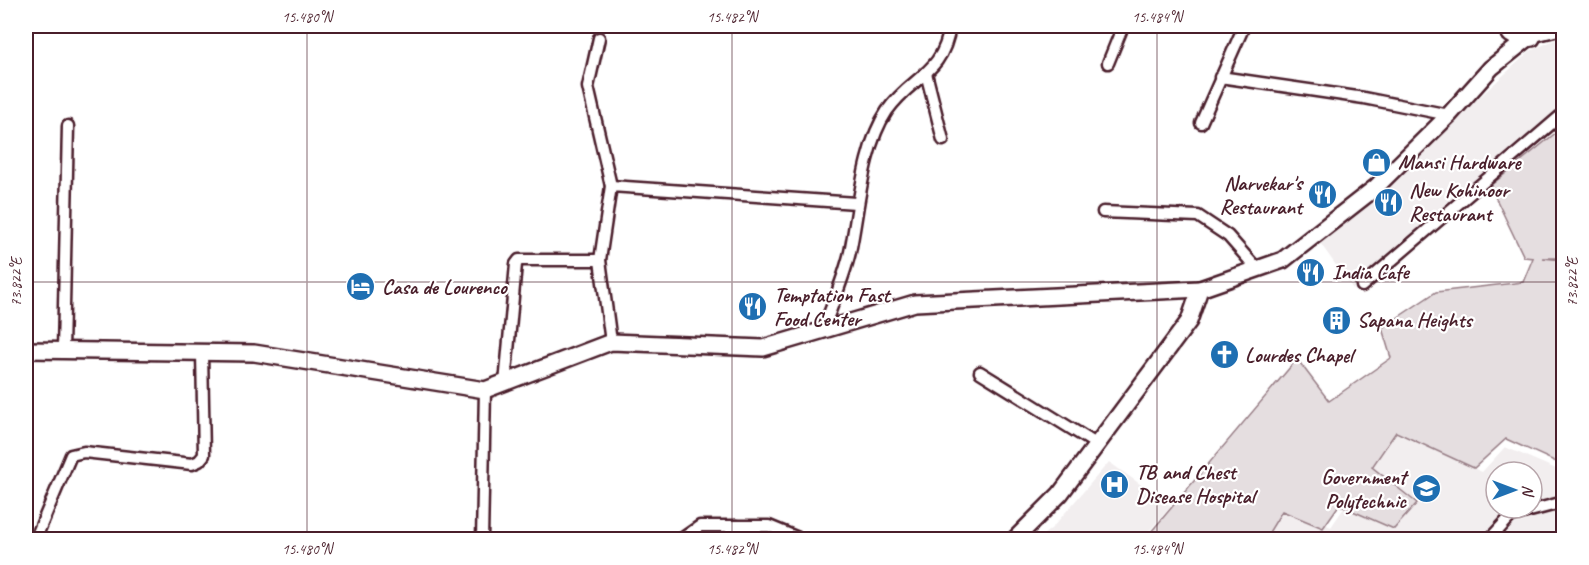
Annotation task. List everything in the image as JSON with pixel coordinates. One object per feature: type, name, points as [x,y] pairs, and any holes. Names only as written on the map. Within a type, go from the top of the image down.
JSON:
[{"type":"main road","points":[[1508,27],[1515,38],[1563,26]]},
{"type":"main road","points":[[1491,68],[1508,27]]},
{"type":"main road","points":[[26,350],[254,353],[485,390],[611,342],[763,348],[915,303],[1200,289],[1284,260],[1375,188],[1449,115],[1491,68],[1533,33]]},
{"type":"main road","points":[[1014,540],[1060,494],[1095,444],[1189,321],[1200,289]]},
{"type":"street","points":[[823,330],[849,254],[856,203],[873,144],[887,110],[943,55],[950,26]]},
{"type":"street","points":[[1108,63],[1123,26]]},
{"type":"street","points":[[1201,123],[1244,26]]},
{"type":"street","points":[[599,38],[588,87],[611,186],[600,260],[611,342]]},
{"type":"street","points":[[926,73],[943,140]]},
{"type":"street","points":[[1220,77],[1364,98],[1449,115]]},
{"type":"street","points":[[1362,286],[1563,112]]},
{"type":"street","points":[[63,351],[68,126]]},
{"type":"street","points":[[611,186],[856,203]]},
{"type":"street","points":[[1103,212],[1198,216],[1228,236],[1258,270]]},
{"type":"street","points":[[505,384],[516,264],[519,260],[600,260]]},
{"type":"street","points":[[26,527],[37,534],[71,454],[84,452],[192,464],[199,461],[204,455],[202,353]]},
{"type":"street","points":[[980,372],[1095,444]]},
{"type":"street","points":[[482,540],[485,390]]},
{"type":"street","points":[[1489,540],[1511,516],[1563,502]]},
{"type":"street","points":[[680,540],[700,526],[769,526],[803,540]]},
{"type":"street","points":[[730,540],[736,526]]},
{"type":"shaded area","points":[[1563,36],[1563,110],[1353,289],[1320,243],[1530,51]]},
{"type":"shaded area","points":[[1563,127],[1563,258],[1542,258],[1563,260],[1563,465],[1506,439],[1474,468],[1396,432],[1372,467],[1417,503],[1394,529],[1339,505],[1323,528],[1282,511],[1265,539],[1145,539],[1297,359],[1329,401],[1391,358],[1382,328],[1436,292],[1523,282],[1533,258],[1524,257],[1490,186]]},
{"type":"shaded area","name":"Government Polytechnic","points":[[1395,433],[1482,472],[1484,470],[1484,520],[1544,520],[1544,464],[1563,472],[1563,539],[1265,540],[1285,505],[1331,527]]},
{"type":"shaded area","name":"Government Polytechnic","points":[[1505,447],[1535,460],[1493,460]]},
{"type":"shaded area","name":"TB and Chest Disease Hospital","points":[[1109,462],[1171,506],[1142,539],[1038,539],[1052,528]]},
{"type":"place","name":"Mansi Hardware","points":[[1377,162]]},
{"type":"place","name":"Narvekar's Restaurant","points":[[1323,195]]},
{"type":"place","name":"New Kohinoor Restaurant","points":[[1388,202]]},
{"type":"place","name":"India Cafe","points":[[1311,272]]},
{"type":"place","name":"Casa de Lourenco","points":[[361,287]]},
{"type":"place","name":"Temptation Fast Food Center","points":[[753,307]]},
{"type":"place","name":"Sapana Heights","points":[[1336,320]]},
{"type":"place","name":"Lourdes Chapel","points":[[1224,355]]},
{"type":"place","name":"TB and Chest Disease Hospital","points":[[1115,484]]},
{"type":"place","name":"Government Polytechnic","points":[[1427,489]]}]
